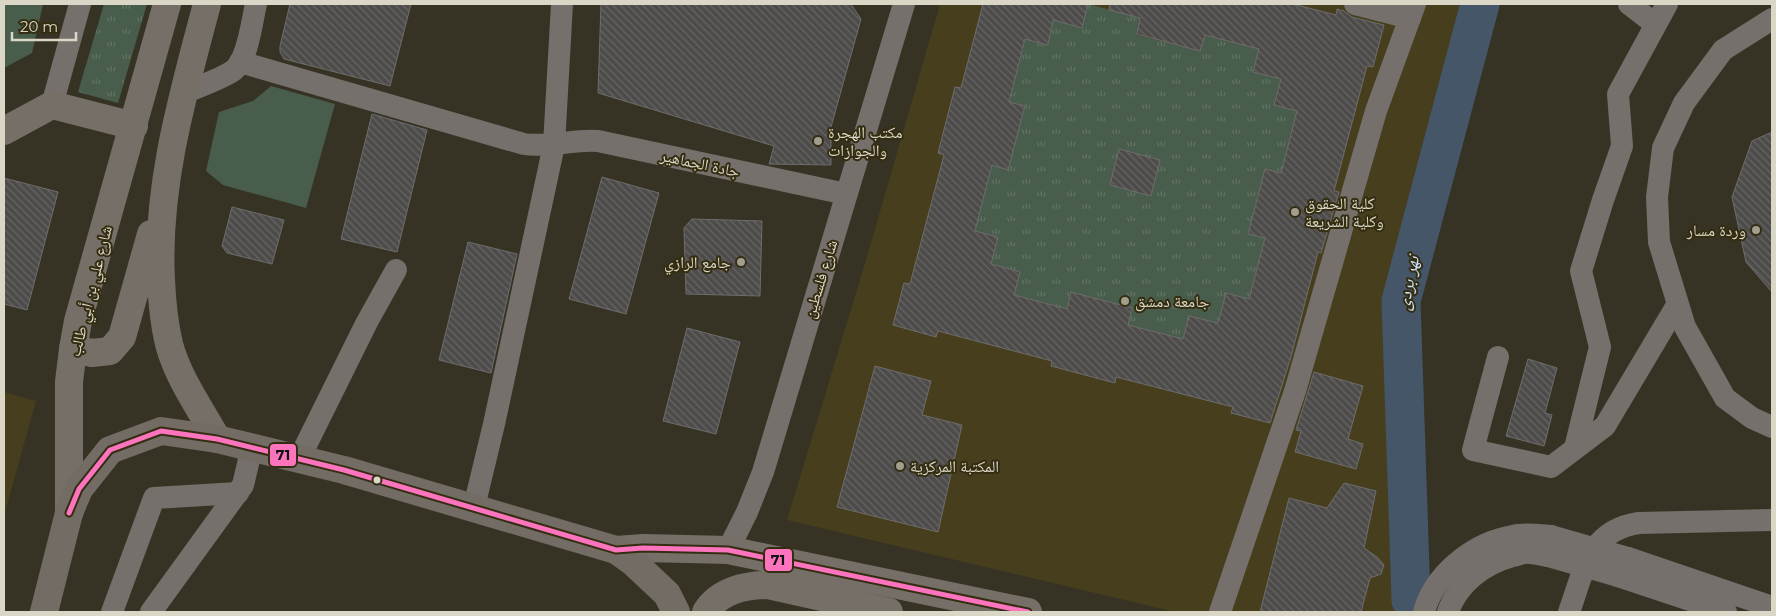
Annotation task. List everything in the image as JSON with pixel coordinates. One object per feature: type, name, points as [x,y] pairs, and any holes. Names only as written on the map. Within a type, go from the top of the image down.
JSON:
[{"type":"highway","points":[[69,513],[79,489],[110,450],[161,431],[217,439],[344,470],[616,550],[640,568],[667,594],[676,612]]},
{"type":"highway","name":"شارع علي بن أبي طالب","points":[[44,612],[69,513]]},
{"type":"main road","name":"شارع علي بن أبي طالب","points":[[69,513],[69,382],[78,321],[168,4]]},
{"type":"main road","points":[[73,349],[92,353],[110,351],[122,337],[164,184],[184,93],[207,4]]},
{"type":"main road","points":[[4,131],[52,105],[134,126]]},
{"type":"main road","points":[[164,184],[159,249],[162,308],[169,345],[182,379],[217,439]]},
{"type":"main road","points":[[616,550],[653,548],[728,550],[1028,612]]},
{"type":"main road","points":[[706,612],[718,599],[729,592],[741,587],[754,585],[768,585],[889,612]]},
{"type":"street","points":[[52,105],[80,4]]},
{"type":"street","points":[[184,93],[227,74],[240,62],[256,4]]},
{"type":"street","name":"شارع فلسطين","points":[[728,550],[748,512],[763,472],[904,4]]},
{"type":"street","points":[[1220,612],[1295,391],[1376,111],[1413,11],[1355,4]]},
{"type":"street","points":[[1630,4],[1655,24]]},
{"type":"street","points":[[1575,448],[1600,347],[1581,271],[1622,146],[1618,94],[1667,4]]},
{"type":"street","points":[[474,507],[494,424],[554,145],[557,10]]},
{"type":"street","points":[[1772,19],[1723,50],[1684,103],[1663,148],[1657,197],[1658,242],[1685,328],[1725,398],[1752,418],[1772,427]]},
{"type":"street","name":"جادة الجماهير","points":[[240,62],[514,141],[534,145],[598,141],[846,194]]},
{"type":"street","points":[[299,459],[367,322],[396,270]]},
{"type":"street","points":[[1498,357],[1472,450],[1551,466],[1605,426],[1677,305]]},
{"type":"street","points":[[151,612],[240,489],[252,448]]},
{"type":"street","points":[[112,612],[154,498],[240,489]]},
{"type":"street","points":[[1569,612],[1589,556],[1600,541],[1615,529],[1639,523],[1772,520]]},
{"type":"street","points":[[1424,612],[1434,591],[1445,575],[1458,562],[1473,551],[1490,543],[1507,537],[1525,534],[1549,546],[1772,607]]},
{"type":"street","points":[[1448,612],[1451,602],[1465,583],[1483,568],[1505,558],[1549,546]]},
{"type":"street","points":[[1623,567],[1726,612]]},
{"type":"shaded area","name":"جامعة دمشق","points":[[940,4],[1471,4],[1386,342],[1421,520],[1430,612],[1175,612],[787,520],[866,260]]},
{"type":"shaded area","points":[[4,392],[36,401],[4,516]]},
{"type":"green space","points":[[4,4],[43,4],[32,53],[4,68]]},
{"type":"green space","points":[[104,4],[147,4],[118,103],[78,92]]},
{"type":"green space","points":[[1088,4],[1140,18],[1137,35],[1200,51],[1205,35],[1259,49],[1253,72],[1281,79],[1274,105],[1297,111],[1281,173],[1265,169],[1248,233],[1265,238],[1249,299],[1226,294],[1218,323],[1189,316],[1183,339],[1128,325],[1132,308],[1071,292],[1067,309],[1014,295],[1020,272],[991,264],[998,237],[975,231],[992,165],[1008,169],[1025,106],[1009,102],[1025,39],[1048,45],[1053,20]]},
{"type":"green space","points":[[271,86],[335,104],[306,208],[223,185],[206,171],[219,112],[253,101]]},
{"type":"building","points":[[290,4],[411,4],[390,86],[284,59],[280,52],[280,46]]},
{"type":"building","points":[[601,4],[851,4],[861,19],[831,127],[831,165],[769,164],[774,146],[598,93]]},
{"type":"building","name":"كلية الحقوق وكلية الشريعة","points":[[983,4],[1088,4],[1082,28],[1053,20],[1048,45],[1025,39],[1009,102],[1025,106],[1008,170],[992,165],[975,231],[998,237],[991,264],[1020,272],[1014,295],[1067,309],[1071,292],[1132,308],[1128,325],[1183,339],[1189,316],[1218,323],[1226,293],[1249,299],[1265,238],[1248,234],[1265,169],[1281,173],[1297,111],[1274,105],[1281,79],[1253,72],[1259,49],[1205,35],[1200,51],[1137,34],[1140,18],[1109,10],[1110,4],[1293,4],[1336,15],[1337,9],[1344,11],[1352,17],[1384,25],[1373,67],[1367,66],[1334,191],[1339,192],[1321,253],[1318,252],[1291,357],[1270,423],[1231,413],[1233,407],[1116,377],[1115,383],[1051,366],[1052,361],[938,331],[936,337],[893,325],[904,283],[910,284],[944,155],[938,153],[955,87],[961,88]]},
{"type":"building","points":[[372,114],[427,130],[397,252],[341,239]]},
{"type":"building","name":"وردة مسار","points":[[1772,132],[1772,292],[1746,262],[1732,197],[1752,141]]},
{"type":"building","points":[[1119,149],[1160,160],[1151,196],[1110,185]]},
{"type":"building","points":[[602,177],[659,193],[626,314],[569,299]]},
{"type":"building","points":[[4,178],[58,192],[27,310],[4,304]]},
{"type":"building","points":[[232,207],[284,220],[272,264],[227,253],[222,246]]},
{"type":"building","points":[[692,219],[762,221],[760,296],[686,294],[684,228]]},
{"type":"building","points":[[468,242],[517,254],[491,373],[439,360]]},
{"type":"building","points":[[687,328],[740,342],[716,434],[663,421]]},
{"type":"building","points":[[1528,359],[1557,368],[1545,413],[1552,415],[1544,446],[1506,436]]},
{"type":"building","name":"المكتبة المركزية","points":[[875,366],[931,381],[922,415],[962,425],[938,532],[837,507]]},
{"type":"building","points":[[1314,372],[1363,386],[1348,439],[1363,444],[1356,469],[1295,452],[1301,431],[1296,430]]},
{"type":"building","points":[[1344,483],[1376,491],[1364,548],[1377,557],[1384,565],[1381,574],[1370,578],[1361,612],[1260,612],[1289,498],[1327,508]]},
{"type":"waterway","name":"نهر بردى","points":[[1411,600],[1401,301],[1480,4]]},
{"type":"transit line","name":"71","points":[[69,513],[79,489],[110,450],[161,431],[217,439],[344,470],[616,550],[643,548],[728,550],[1028,612]]},
{"type":"place","name":"مكتب الهجرة والجوازات","points":[[818,141]]},
{"type":"place","name":"كلية الحقوق وكلية الشريعة","points":[[1295,212]]},
{"type":"place","name":"وردة مسار","points":[[1756,230]]},
{"type":"place","name":"جامع الرازي","points":[[741,262]]},
{"type":"place","name":"جامعة دمشق","points":[[1125,301]]},
{"type":"place","name":"المكتبة المركزية","points":[[900,466]]}]
